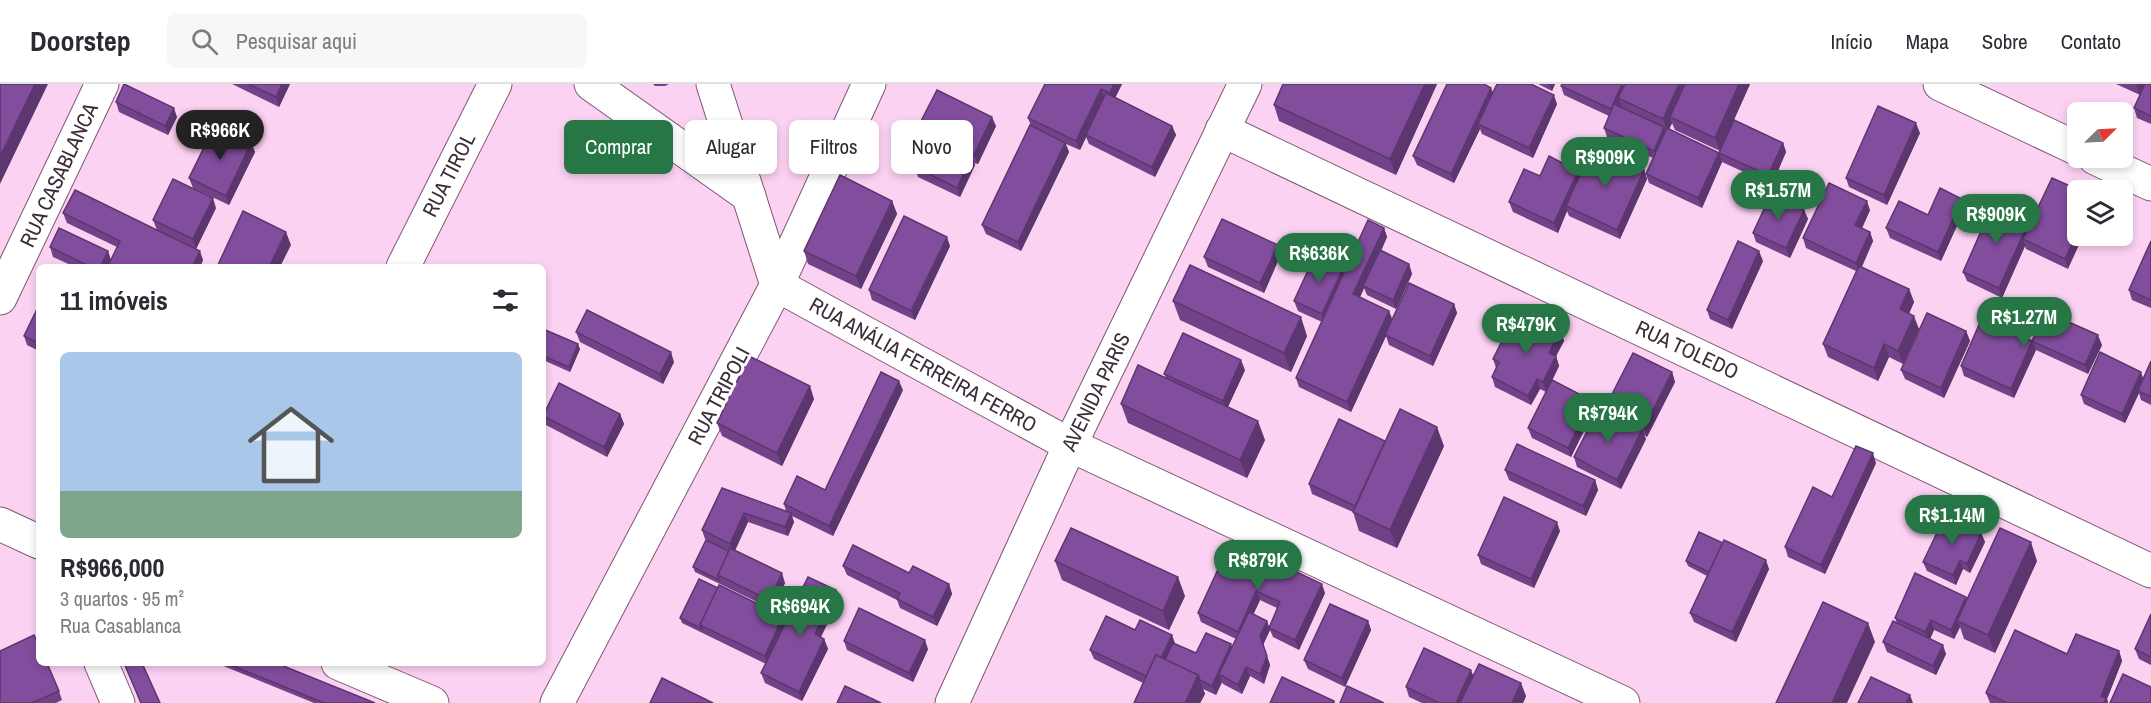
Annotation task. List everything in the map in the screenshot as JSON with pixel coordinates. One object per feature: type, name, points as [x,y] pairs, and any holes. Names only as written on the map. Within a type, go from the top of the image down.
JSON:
[{"type":"street","name":"RUA CASABLANCA","points":[[0,298],[102,84]]},
{"type":"street","name":"RUA TIROL","points":[[405,264],[495,84]]},
{"type":"street","points":[[591,84],[748,196]]},
{"type":"street","points":[[713,84],[777,285]]},
{"type":"street","name":"RUA TRIPOLI","points":[[557,703],[777,285],[869,84]]},
{"type":"street","name":"AVENIDA PARIS","points":[[952,703],[1071,445],[1245,84]]},
{"type":"street","points":[[1940,84],[2067,144]]},
{"type":"street","name":"RUA TOLEDO","points":[[1222,130],[2151,571]]},
{"type":"street","points":[[2117,168],[2151,184]]},
{"type":"street","name":"RUA ANÁLIA FERREIRA FERRO","points":[[777,285],[1071,445],[1623,703]]},
{"type":"street","points":[[0,524],[36,541]]},
{"type":"street","points":[[102,666],[118,703]]},
{"type":"street","points":[[345,666],[432,703]]},
{"type":"building","points":[[0,84],[35,84],[0,157]]},
{"type":"building","points":[[124,84],[174,108],[165,126],[116,102]]},
{"type":"building","points":[[248,84],[282,84],[276,97]]},
{"type":"building","points":[[1045,84],[1114,84],[1110,93],[1101,89],[1076,141],[1028,118]]},
{"type":"building","points":[[1283,84],[1425,84],[1390,159],[1274,105]]},
{"type":"building","points":[[1447,84],[1484,84],[1491,88],[1451,174],[1413,156]]},
{"type":"building","points":[[1497,84],[1531,84],[1554,95],[1529,148],[1478,124]]},
{"type":"building","points":[[1562,84],[1622,84],[1611,109],[1561,86]]},
{"type":"building","points":[[1625,84],[1679,84],[1663,119],[1618,98]]},
{"type":"building","points":[[1685,84],[1739,84],[1715,138],[1670,117]]},
{"type":"building","points":[[2145,84],[2151,84],[2151,116],[2134,108]]},
{"type":"building","points":[[937,90],[992,117],[974,155],[973,120],[922,120]]},
{"type":"building","points":[[1106,93],[1172,126],[1152,167],[1086,135]]},
{"type":"building","points":[[1614,104],[1664,127],[1654,151],[1604,128]]},
{"type":"building","points":[[1878,106],[1916,123],[1884,195],[1846,178]]},
{"type":"building","points":[[1734,120],[1783,143],[1768,175],[1719,153]]},
{"type":"building","points":[[215,125],[251,143],[226,196],[189,178]]},
{"type":"building","points":[[1030,125],[1065,143],[1018,242],[982,225]]},
{"type":"building","points":[[1667,128],[1719,153],[1698,198],[1646,174]]},
{"type":"building","points":[[1593,147],[1644,170],[1617,230],[1566,206]]},
{"type":"building","points":[[1549,156],[1578,171],[1554,223],[1509,202],[1524,169],[1540,176]]},
{"type":"building","points":[[929,174],[964,174],[957,188]]},
{"type":"building","points":[[840,175],[892,201],[856,276],[804,251]]},
{"type":"building","points":[[2052,178],[2067,185],[2067,246],[2071,246],[2065,259],[2023,239]]},
{"type":"building","points":[[173,179],[213,198],[193,239],[153,220]]},
{"type":"building","points":[[1829,183],[1867,201],[1855,225],[1870,232],[1856,263],[1803,238]]},
{"type":"building","points":[[1940,188],[1962,199],[1938,252],[1886,228],[1899,201],[1928,215]]},
{"type":"building","points":[[75,190],[200,251],[194,264],[109,264],[120,241],[63,213]]},
{"type":"building","points":[[1771,194],[1804,210],[1786,248],[1753,233]]},
{"type":"building","points":[[1994,202],[2030,219],[1999,288],[1963,272]]},
{"type":"building","points":[[243,211],[286,232],[270,264],[218,264]]},
{"type":"building","points":[[904,216],[947,237],[911,311],[869,290]]},
{"type":"building","points":[[1222,219],[1278,245],[1260,283],[1204,257]]},
{"type":"building","points":[[1368,220],[1384,228],[1353,294],[1389,311],[1347,402],[1296,378]]},
{"type":"building","points":[[59,228],[108,251],[102,264],[85,264],[50,247]]},
{"type":"building","points":[[1738,241],[1759,251],[1728,320],[1707,310]]},
{"type":"building","points":[[2151,241],[2151,300],[2129,290]]},
{"type":"building","points":[[1380,250],[1409,264],[1393,300],[1363,286]]},
{"type":"building","points":[[1316,253],[1344,266],[1322,314],[1294,301]]},
{"type":"building","points":[[1190,265],[1301,317],[1284,353],[1173,301]]},
{"type":"building","points":[[1859,266],[1909,289],[1900,309],[1914,316],[1898,351],[1884,344],[1874,368],[1823,344]]},
{"type":"building","points":[[1409,283],[1454,304],[1430,356],[1385,335]]},
{"type":"building","points":[[587,310],[671,352],[660,374],[576,332]]},
{"type":"building","points":[[36,311],[36,342],[24,336]]},
{"type":"building","points":[[1524,312],[1560,331],[1549,353],[1556,356],[1543,382],[1537,379],[1528,396],[1492,377],[1499,362],[1493,359],[1506,333],[1512,336]]},
{"type":"building","points":[[2046,312],[2098,335],[2085,365],[2032,341]]},
{"type":"building","points":[[1927,313],[1966,331],[1941,388],[1901,370]]},
{"type":"building","points":[[1982,318],[2032,341],[2011,389],[1961,366]]},
{"type":"building","points":[[546,330],[578,344],[569,367],[546,357]]},
{"type":"building","points":[[1183,333],[1241,360],[1223,401],[1164,374]]},
{"type":"building","points":[[2100,352],[2141,372],[2122,414],[2081,395]]},
{"type":"building","points":[[1633,353],[1672,372],[1644,428],[1605,408]]},
{"type":"building","points":[[749,356],[810,386],[777,453],[717,423]]},
{"type":"building","points":[[2151,361],[2151,397],[2138,391]]},
{"type":"building","points":[[1138,365],[1258,421],[1240,460],[1121,404]]},
{"type":"building","points":[[881,372],[899,381],[829,526],[784,504],[797,476],[825,490]]},
{"type":"building","points":[[1552,380],[1591,400],[1568,448],[1528,428]]},
{"type":"building","points":[[559,383],[620,414],[604,447],[546,418],[546,410]]},
{"type":"building","points":[[1599,408],[1642,430],[1617,480],[1574,457]]},
{"type":"building","points":[[1400,409],[1437,427],[1390,530],[1353,512]]},
{"type":"building","points":[[1339,419],[1385,441],[1355,506],[1309,484]]},
{"type":"building","points":[[1517,444],[1595,480],[1583,506],[1505,470]]},
{"type":"building","points":[[1856,446],[1873,453],[1821,565],[1785,547],[1813,487],[1832,497]]},
{"type":"building","points":[[722,488],[791,513],[785,527],[744,513],[730,544],[702,530]]},
{"type":"building","points":[[1504,497],[1557,522],[1531,579],[1478,555]]},
{"type":"building","points":[[1945,516],[1981,533],[1967,564],[1960,560],[1953,575],[1923,562]]},
{"type":"building","points":[[1071,528],[1178,577],[1163,611],[1055,561]]},
{"type":"building","points":[[2000,528],[2031,542],[1988,635],[1957,621]]},
{"type":"building","points":[[1699,532],[1723,543],[1709,572],[1686,561]]},
{"type":"building","points":[[706,540],[729,551],[718,575],[719,580],[693,567]]},
{"type":"building","points":[[1724,540],[1766,560],[1732,632],[1690,613]]},
{"type":"building","points":[[1231,541],[1322,584],[1295,640],[1269,628],[1280,602],[1256,591],[1238,632],[1198,613]]},
{"type":"building","points":[[853,545],[909,573],[913,566],[949,584],[933,617],[897,599],[900,593],[843,566]]},
{"type":"building","points":[[730,548],[782,573],[769,600],[718,575]]},
{"type":"building","points":[[1915,573],[1966,597],[1951,630],[1931,620],[1925,632],[1895,618]]},
{"type":"building","points":[[808,577],[836,590],[815,634],[824,639],[799,692],[761,673]]},
{"type":"building","points":[[699,579],[718,588],[700,625],[702,629],[680,618]]},
{"type":"building","points":[[719,585],[783,616],[765,656],[700,625]]},
{"type":"building","points":[[1823,602],[1868,623],[1832,703],[1776,703]]},
{"type":"building","points":[[1330,604],[1368,621],[1342,678],[1304,660]]},
{"type":"building","points":[[859,608],[925,640],[909,673],[844,641]]},
{"type":"building","points":[[1249,612],[1267,621],[1260,636],[1267,656],[1260,674],[1246,667],[1238,685],[1219,674]]},
{"type":"building","points":[[2151,614],[2151,657],[2135,649]]},
{"type":"building","points":[[1106,616],[1135,630],[1140,620],[1172,635],[1161,658],[1156,655],[1146,676],[1090,650]]},
{"type":"building","points":[[1893,621],[1943,645],[1933,666],[1883,642]]},
{"type":"building","points":[[2015,630],[2067,654],[2076,634],[2119,651],[2101,696],[2106,698],[2104,703],[2007,703],[1986,693]]},
{"type":"building","points":[[1206,633],[1231,644],[1212,686],[1200,680],[1198,675],[1165,660],[1173,643],[1196,653]]},
{"type":"building","points":[[34,635],[36,666],[48,666],[59,691],[32,703],[0,703],[0,651]]},
{"type":"building","points":[[1424,648],[1471,670],[1456,703],[1439,703],[1406,687]]},
{"type":"building","points":[[1156,655],[1198,675],[1185,703],[1134,703]]},
{"type":"building","points":[[1479,664],[1521,683],[1512,703],[1460,703]]},
{"type":"building","points":[[125,666],[143,666],[160,703],[141,703]]},
{"type":"building","points":[[233,666],[283,666],[375,703],[324,703]]},
{"type":"building","points":[[2123,674],[2151,687],[2151,703],[2110,703]]},
{"type":"building","points":[[1282,677],[1334,701],[1334,703],[1270,703]]},
{"type":"building","points":[[1871,677],[1910,695],[1906,703],[1858,703]]},
{"type":"building","points":[[662,678],[713,703],[650,703]]},
{"type":"building","points":[[845,686],[881,703],[837,703]]},
{"type":"building","points":[[1347,686],[1384,703],[1340,703]]}]
